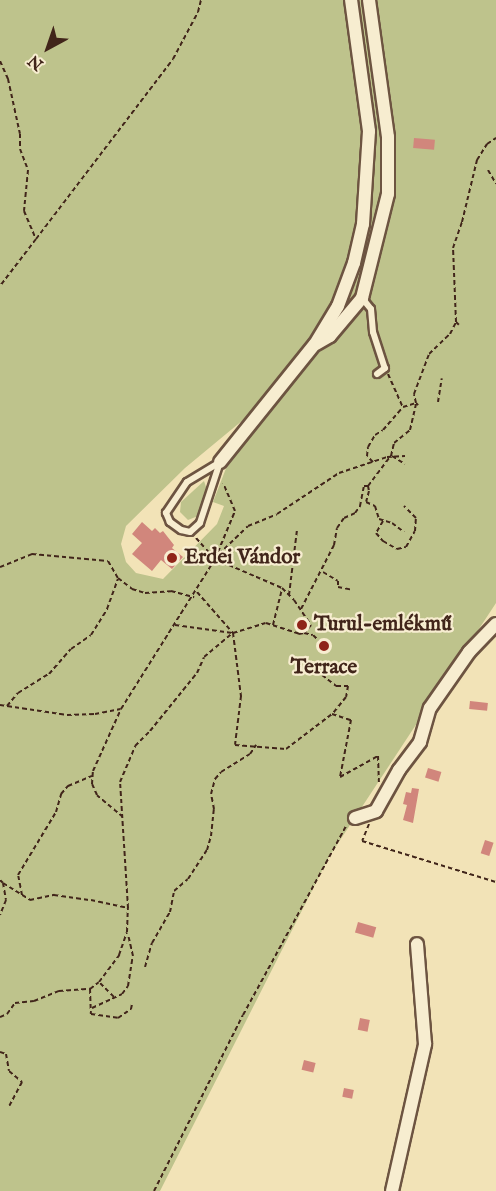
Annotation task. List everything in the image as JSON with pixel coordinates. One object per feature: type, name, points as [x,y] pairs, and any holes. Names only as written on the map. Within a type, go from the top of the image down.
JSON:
[{"type":"street","points":[[220,462],[315,344],[338,306],[354,263],[363,224],[369,131],[351,0]]},
{"type":"street","points":[[315,344],[330,336],[362,298],[388,194],[388,137],[369,0]]},
{"type":"street","points":[[355,818],[376,811],[399,770],[420,742],[430,708],[469,652],[496,624]]},
{"type":"street","points":[[392,1191],[425,1044],[417,944]]},
{"type":"lane","points":[[362,298],[371,309],[373,332],[385,368],[377,374]]},
{"type":"lane","points":[[220,462],[203,517],[198,526],[190,532],[175,526],[166,513],[187,482],[220,462]]},
{"type":"path","points":[[0,286],[173,59],[198,12],[201,0]]},
{"type":"path","points":[[0,61],[8,79],[20,134],[20,149],[28,170],[24,212],[36,239]]},
{"type":"path","points":[[301,609],[334,545],[337,528],[344,518],[355,513],[364,486],[368,486],[392,456],[394,443],[410,430],[417,404],[414,394],[429,354],[458,324],[453,248],[477,160],[487,144],[496,138]]},
{"type":"path","points":[[488,170],[496,184]]},
{"type":"path","points":[[385,368],[403,407]]},
{"type":"path","points":[[438,402],[437,393],[442,378]]},
{"type":"path","points":[[373,462],[367,456],[368,447],[375,435],[383,430],[403,407],[417,404]]},
{"type":"path","points":[[392,456],[405,464]]},
{"type":"path","points":[[217,555],[227,549],[248,526],[277,514],[339,473],[392,456],[405,456]]},
{"type":"path","points":[[123,817],[97,795],[92,776],[106,737],[121,709],[197,592],[215,560],[235,511],[223,484],[220,462]]},
{"type":"path","points":[[368,486],[366,502],[375,506],[379,519],[392,523],[404,532]]},
{"type":"path","points":[[383,521],[376,533],[383,541],[397,549],[406,547],[415,531],[416,518],[404,506]]},
{"type":"path","points":[[289,595],[297,530]]},
{"type":"path","points":[[190,532],[215,560],[282,588],[301,609],[311,625],[304,633]]},
{"type":"path","points":[[0,567],[32,554],[108,561],[118,578],[132,589],[145,593],[171,591],[181,596],[194,597]]},
{"type":"path","points":[[322,572],[338,581],[338,587],[353,590]]},
{"type":"path","points":[[7,706],[18,693],[49,674],[71,649],[95,630],[107,609],[118,578]]},
{"type":"path","points":[[273,625],[282,588]]},
{"type":"path","points":[[197,592],[233,633],[241,696],[235,745],[288,748],[332,714],[346,697],[348,686],[336,686],[329,681],[321,675],[315,662]]},
{"type":"path","points":[[92,1008],[124,993],[131,975],[133,956],[128,932],[120,782],[135,746],[197,673],[204,657],[233,633],[257,624],[273,625],[299,634],[315,636],[324,646]]},
{"type":"path","points":[[175,626],[233,633]]},
{"type":"path","points":[[0,705],[67,715],[95,714],[121,709]]},
{"type":"path","points":[[332,714],[351,720],[340,777],[378,756],[381,803]]},
{"type":"path","points":[[145,967],[152,943],[170,912],[174,891],[188,879],[207,850],[211,836],[214,809],[211,794],[215,779],[221,772],[250,754],[256,746]]},
{"type":"path","points":[[22,895],[18,874],[56,812],[61,794],[68,786],[92,776]]},
{"type":"path","points":[[154,1191],[249,1005],[344,827],[355,818]]},
{"type":"path","points":[[368,825],[362,842],[496,882]]},
{"type":"path","points":[[2,882],[30,900],[54,895],[128,908]]},
{"type":"path","points":[[0,915],[6,900],[2,882]]},
{"type":"path","points":[[0,1017],[7,1014],[15,1003],[34,1001],[59,991],[90,989],[99,982],[119,955],[128,932]]},
{"type":"path","points":[[99,982],[114,998]]},
{"type":"path","points":[[90,989],[92,1014],[118,1018],[131,1009],[132,1004]]},
{"type":"path","points":[[0,1052],[6,1054],[9,1071],[22,1082],[9,1106]]},
{"type":"green space","points":[[0,0],[496,0],[496,603],[329,857],[160,1191],[0,1191]],"holes":[[[249,415],[259,424],[230,458],[213,502],[224,506],[217,524],[163,579],[136,573],[126,562],[121,544],[126,526],[185,468]]]},
{"type":"green space","points":[[204,481],[207,490],[201,511],[198,516],[188,520],[180,512],[181,502]]},
{"type":"building","points":[[414,138],[435,140],[434,150],[413,148]]},
{"type":"building","points":[[142,522],[152,531],[155,528],[160,533],[163,531],[174,545],[172,548],[183,557],[172,569],[161,560],[152,571],[132,554],[142,543],[132,534]]},
{"type":"building","points":[[470,701],[488,703],[487,711],[469,709]]},
{"type":"building","points":[[428,768],[441,772],[438,782],[425,778]]},
{"type":"building","points":[[412,788],[419,789],[413,823],[403,820],[407,805],[403,804],[406,792],[411,793]]},
{"type":"building","points":[[485,840],[494,843],[489,856],[481,853]]},
{"type":"building","points":[[358,922],[376,927],[373,938],[355,933]]},
{"type":"building","points":[[360,1018],[370,1020],[368,1032],[358,1030]]},
{"type":"building","points":[[304,1060],[316,1063],[313,1073],[302,1070]]},
{"type":"building","points":[[344,1088],[354,1090],[352,1099],[342,1097]]},
{"type":"place","name":"Erdei Vándor","points":[[172,558]]},
{"type":"place","name":"Turul-emlékmű","points":[[302,625]]},
{"type":"place","name":"Terrace","points":[[324,646]]}]
